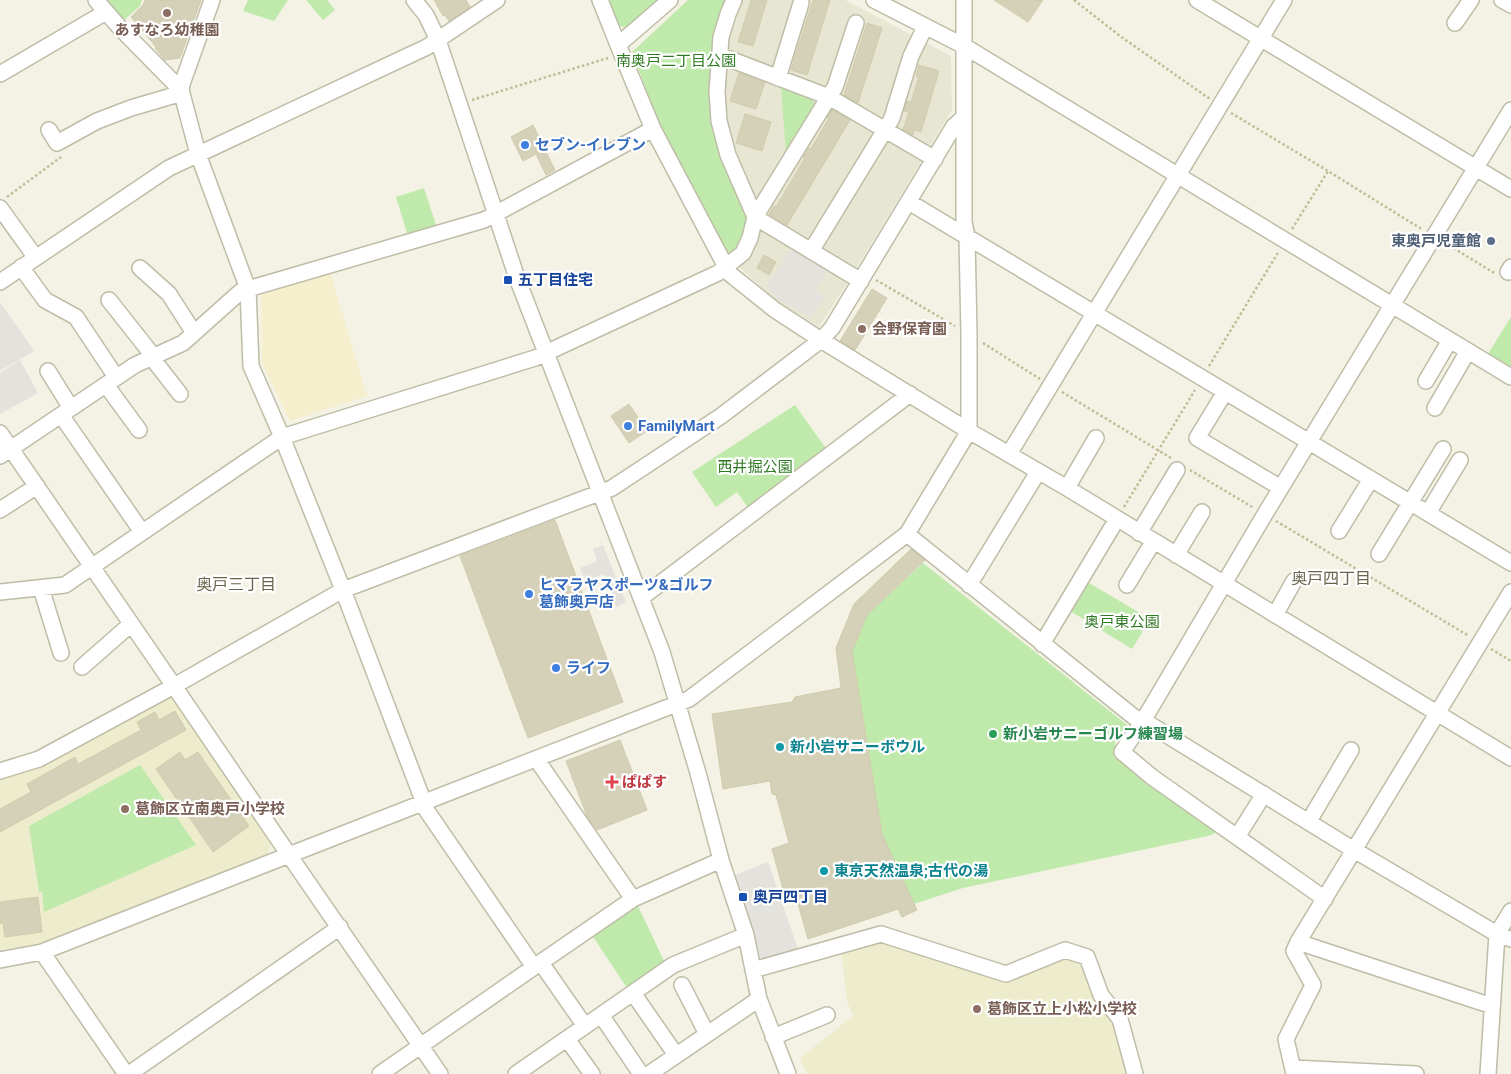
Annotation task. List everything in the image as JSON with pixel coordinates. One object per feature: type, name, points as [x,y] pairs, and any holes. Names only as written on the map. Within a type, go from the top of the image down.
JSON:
[{"type":"street","points":[[96,0],[181,91]]},
{"type":"street","points":[[212,0],[181,91],[198,154],[248,289],[251,366],[282,437],[343,590],[422,802],[538,965],[585,1026]]},
{"type":"street","points":[[414,0],[426,16],[438,40],[517,278],[662,652],[721,860],[746,935],[760,999],[788,1074]]},
{"type":"street","points":[[0,282],[169,168],[427,47],[497,0]]},
{"type":"street","points":[[600,0],[652,129],[730,274],[775,310],[821,340],[1511,758]]},
{"type":"street","points":[[620,49],[670,0]]},
{"type":"street","points":[[734,0],[721,37],[718,91],[719,121],[728,156],[755,217],[861,281]]},
{"type":"street","points":[[874,0],[964,46],[1511,377]]},
{"type":"street","points":[[0,960],[42,952],[689,699],[907,534],[969,431],[969,334],[964,222],[964,0]]},
{"type":"street","points":[[1197,0],[1511,189]]},
{"type":"street","points":[[1009,454],[1284,0]]},
{"type":"street","points":[[1456,23],[1471,0]]},
{"type":"street","points":[[1502,0],[1511,5]]},
{"type":"street","points":[[778,78],[801,3]]},
{"type":"street","points":[[0,74],[106,12]]},
{"type":"street","points":[[0,592],[65,585],[282,437],[535,358],[718,273],[739,257],[747,247],[755,217],[835,87],[856,23]]},
{"type":"street","points":[[811,251],[892,118],[911,56],[925,27]]},
{"type":"street","points":[[719,56],[829,97],[935,159]]},
{"type":"street","points":[[49,130],[57,143],[97,121],[181,91]]},
{"type":"street","points":[[1325,899],[1152,777],[1122,752],[1143,721],[1281,488],[1511,110]]},
{"type":"street","points":[[0,771],[39,759],[174,686],[343,590],[612,488],[721,416],[821,340],[832,328],[954,126],[964,117]]},
{"type":"street","points":[[5,452],[135,365],[183,343],[240,292],[484,220],[652,129]]},
{"type":"street","points":[[909,202],[1511,563]]},
{"type":"street","points":[[0,208],[36,258]]},
{"type":"street","points":[[21,267],[45,300],[76,317],[135,429]]},
{"type":"street","points":[[140,268],[169,294],[194,333]]},
{"type":"street","points":[[109,300],[180,394]]},
{"type":"street","points":[[1426,381],[1450,340]]},
{"type":"street","points":[[1435,408],[1468,352]]},
{"type":"street","points":[[48,371],[66,412],[142,532]]},
{"type":"street","points":[[1225,392],[1197,438],[1281,488]]},
{"type":"street","points":[[641,598],[910,394]]},
{"type":"street","points":[[0,433],[5,452],[37,486],[440,1074]]},
{"type":"street","points":[[1066,488],[1096,438]]},
{"type":"street","points":[[1378,554],[1443,449]]},
{"type":"street","points":[[1428,513],[1460,460]]},
{"type":"street","points":[[1139,533],[1177,470]]},
{"type":"street","points":[[969,585],[1038,472]]},
{"type":"street","points":[[1339,531],[1371,480]]},
{"type":"street","points":[[0,510],[37,486]]},
{"type":"street","points":[[1176,556],[1202,512]]},
{"type":"street","points":[[1042,644],[1116,519]]},
{"type":"street","points":[[907,534],[1134,717],[1309,821],[1354,850],[1504,936]]},
{"type":"street","points":[[1127,585],[1154,542]]},
{"type":"street","points":[[1275,615],[1294,581]]},
{"type":"street","points":[[41,588],[61,653]]},
{"type":"street","points":[[1416,1074],[1293,1071],[1286,1039],[1313,985],[1294,950],[1511,592]]},
{"type":"street","points":[[82,667],[131,624]]},
{"type":"street","points":[[1309,821],[1351,750]]},
{"type":"street","points":[[537,760],[633,899]]},
{"type":"street","points":[[1237,837],[1264,794]]},
{"type":"street","points":[[380,1074],[633,899],[721,860]]},
{"type":"street","points":[[1488,1074],[1492,1006],[1504,936],[1511,911]]},
{"type":"street","points":[[42,952],[128,1074],[340,927]]},
{"type":"street","points":[[754,970],[880,934],[1006,974],[1065,950],[1087,957],[1100,996],[1120,1019],[1135,1074]]},
{"type":"street","points":[[516,1074],[674,965],[746,935]]},
{"type":"street","points":[[1298,942],[1492,1006]]},
{"type":"street","points":[[682,985],[706,1034]]},
{"type":"street","points":[[633,993],[669,1064]]},
{"type":"street","points":[[649,1074],[669,1064],[706,1034],[760,999]]},
{"type":"street","points":[[601,1015],[641,1074]]},
{"type":"street","points":[[774,1037],[827,1015]]},
{"type":"street","points":[[567,1038],[592,1074]]},
{"type":"path","points":[[1074,0],[1120,36],[1220,106],[1434,237],[1505,271]]},
{"type":"path","points":[[459,104],[620,49]]},
{"type":"path","points":[[0,202],[60,157]]},
{"type":"path","points":[[1116,519],[1328,171]]},
{"type":"shaded area","points":[[742,0],[845,0],[951,56],[952,110],[819,327],[778,302],[739,267],[746,259],[755,239],[726,122],[723,102],[728,42]]},
{"type":"shaded area","points":[[792,245],[829,268],[816,290],[825,296],[811,318],[779,300],[766,288]]},
{"type":"shaded area","points":[[330,272],[367,396],[290,421],[262,363],[261,289]]},
{"type":"shaded area","points":[[0,302],[34,351],[0,371]]},
{"type":"shaded area","points":[[20,360],[38,393],[0,414],[0,373]]},
{"type":"shaded area","points":[[603,545],[626,602],[616,607],[603,574],[586,581],[580,568],[597,561],[593,549]]},
{"type":"shaded area","name":"葛飾区立南奥戸小学校","points":[[168,696],[178,701],[272,842],[267,855],[32,946],[0,950],[0,775]]},
{"type":"shaded area","points":[[768,862],[798,949],[761,959],[735,875]]},
{"type":"shaded area","name":"葛飾区立上小松小学校","points":[[878,938],[1006,978],[1063,954],[1083,960],[1113,1020],[1131,1074],[807,1074],[800,1058],[853,1016],[847,1001],[841,950]]},
{"type":"green space","points":[[106,0],[142,0],[140,6],[124,20]]},
{"type":"green space","points":[[248,0],[288,0],[274,21],[243,11]]},
{"type":"green space","points":[[306,0],[327,0],[335,10],[323,20]]},
{"type":"green space","points":[[608,0],[657,0],[625,28],[617,24]]},
{"type":"green space","name":"南奥戸二丁目公園","points":[[688,0],[727,0],[712,123],[718,145],[746,212],[747,226],[742,241],[734,252],[725,252],[660,126],[632,52]]},
{"type":"green space","points":[[781,88],[812,98],[815,108],[786,153]]},
{"type":"green space","points":[[424,188],[437,228],[408,236],[396,197]]},
{"type":"green space","points":[[1511,317],[1511,368],[1488,354]]},
{"type":"green space","name":"西井掘公園","points":[[795,405],[827,450],[749,509],[737,492],[716,507],[692,472]]},
{"type":"green space","name":"新小岩サニーゴルフ練習場","points":[[923,563],[1127,725],[1115,742],[1117,758],[1218,830],[1212,835],[963,888],[914,904],[882,834],[852,652],[867,615]]},
{"type":"green space","name":"奥戸東公園","points":[[1084,580],[1150,619],[1132,649],[1067,609]]},
{"type":"green space","points":[[140,765],[196,845],[44,912],[29,826]]},
{"type":"green space","points":[[637,904],[666,965],[629,991],[592,935]]},
{"type":"building","points":[[145,0],[201,0],[180,58],[165,60],[131,17],[143,5]]},
{"type":"building","points":[[434,0],[466,0],[470,7],[449,21],[445,15],[443,16]]},
{"type":"building","points":[[751,0],[767,0],[753,46],[738,42]]},
{"type":"building","points":[[813,0],[830,0],[807,75],[791,70]]},
{"type":"building","points":[[994,0],[1043,0],[1028,22]]},
{"type":"building","points":[[867,23],[882,28],[858,103],[844,95]]},
{"type":"building","points":[[919,65],[939,71],[921,132],[914,130],[913,135],[903,130],[909,112],[904,111],[907,101],[911,102],[919,77],[916,76]]},
{"type":"building","points":[[739,73],[765,82],[756,109],[730,101]]},
{"type":"building","points":[[832,110],[850,120],[787,225],[769,214],[774,206],[776,207],[805,158],[803,157],[809,148],[811,149]]},
{"type":"building","points":[[745,114],[771,122],[762,151],[736,143]]},
{"type":"building","points":[[533,125],[555,170],[546,175],[536,154],[523,161],[511,137]]},
{"type":"building","points":[[764,255],[776,262],[769,275],[757,268]]},
{"type":"building","points":[[872,289],[887,298],[855,350],[840,341]]},
{"type":"building","points":[[629,404],[647,431],[629,443],[611,416]]},
{"type":"building","points":[[555,520],[623,702],[528,738],[460,556]]},
{"type":"building","points":[[911,549],[925,560],[867,615],[852,652],[882,834],[917,910],[902,917],[898,909],[808,939],[795,893],[785,896],[772,849],[789,843],[776,795],[772,794],[770,781],[723,789],[712,714],[792,702],[795,697],[841,688],[836,648],[854,604]]},
{"type":"building","points":[[175,711],[186,730],[0,832],[0,809],[31,792],[27,784],[75,757],[78,764],[141,730],[137,722],[155,712],[159,720]]},
{"type":"building","points":[[620,740],[647,810],[597,830],[587,816],[566,761]]},
{"type":"building","points":[[180,752],[185,760],[198,752],[249,826],[213,852],[156,769]]},
{"type":"building","points":[[38,897],[42,932],[5,937],[3,923],[0,923],[0,902]]},
{"type":"place","name":"あすなろ幼稚園","points":[[167,13]]},
{"type":"place","name":"セブン-イレブン","points":[[525,145]]},
{"type":"place","name":"東奥戸児童館","points":[[1491,241]]},
{"type":"place","name":"五丁目住宅","points":[[508,280]]},
{"type":"place","name":"会野保育園","points":[[862,329]]},
{"type":"place","name":"FamilyMart","points":[[628,426]]},
{"type":"place","name":"ヒマラヤスポーツ&ゴルフ 葛飾奥戸店","points":[[529,594]]},
{"type":"place","name":"ライフ","points":[[556,668]]},
{"type":"place","name":"新小岩サニーゴルフ練習場","points":[[993,734]]},
{"type":"place","name":"新小岩サニーボウル","points":[[780,747]]},
{"type":"place","name":"ぱぱす","points":[[612,782]]},
{"type":"place","name":"葛飾区立南奥戸小学校","points":[[125,809]]},
{"type":"place","name":"東京天然温泉;古代の湯","points":[[824,871]]},
{"type":"place","name":"奥戸四丁目","points":[[743,897]]},
{"type":"place","name":"葛飾区立上小松小学校","points":[[977,1009]]},
{"type":"district","name":"奥戸四丁目","points":[[1331,578]]},
{"type":"district","name":"奥戸三丁目","points":[[236,584]]}]
